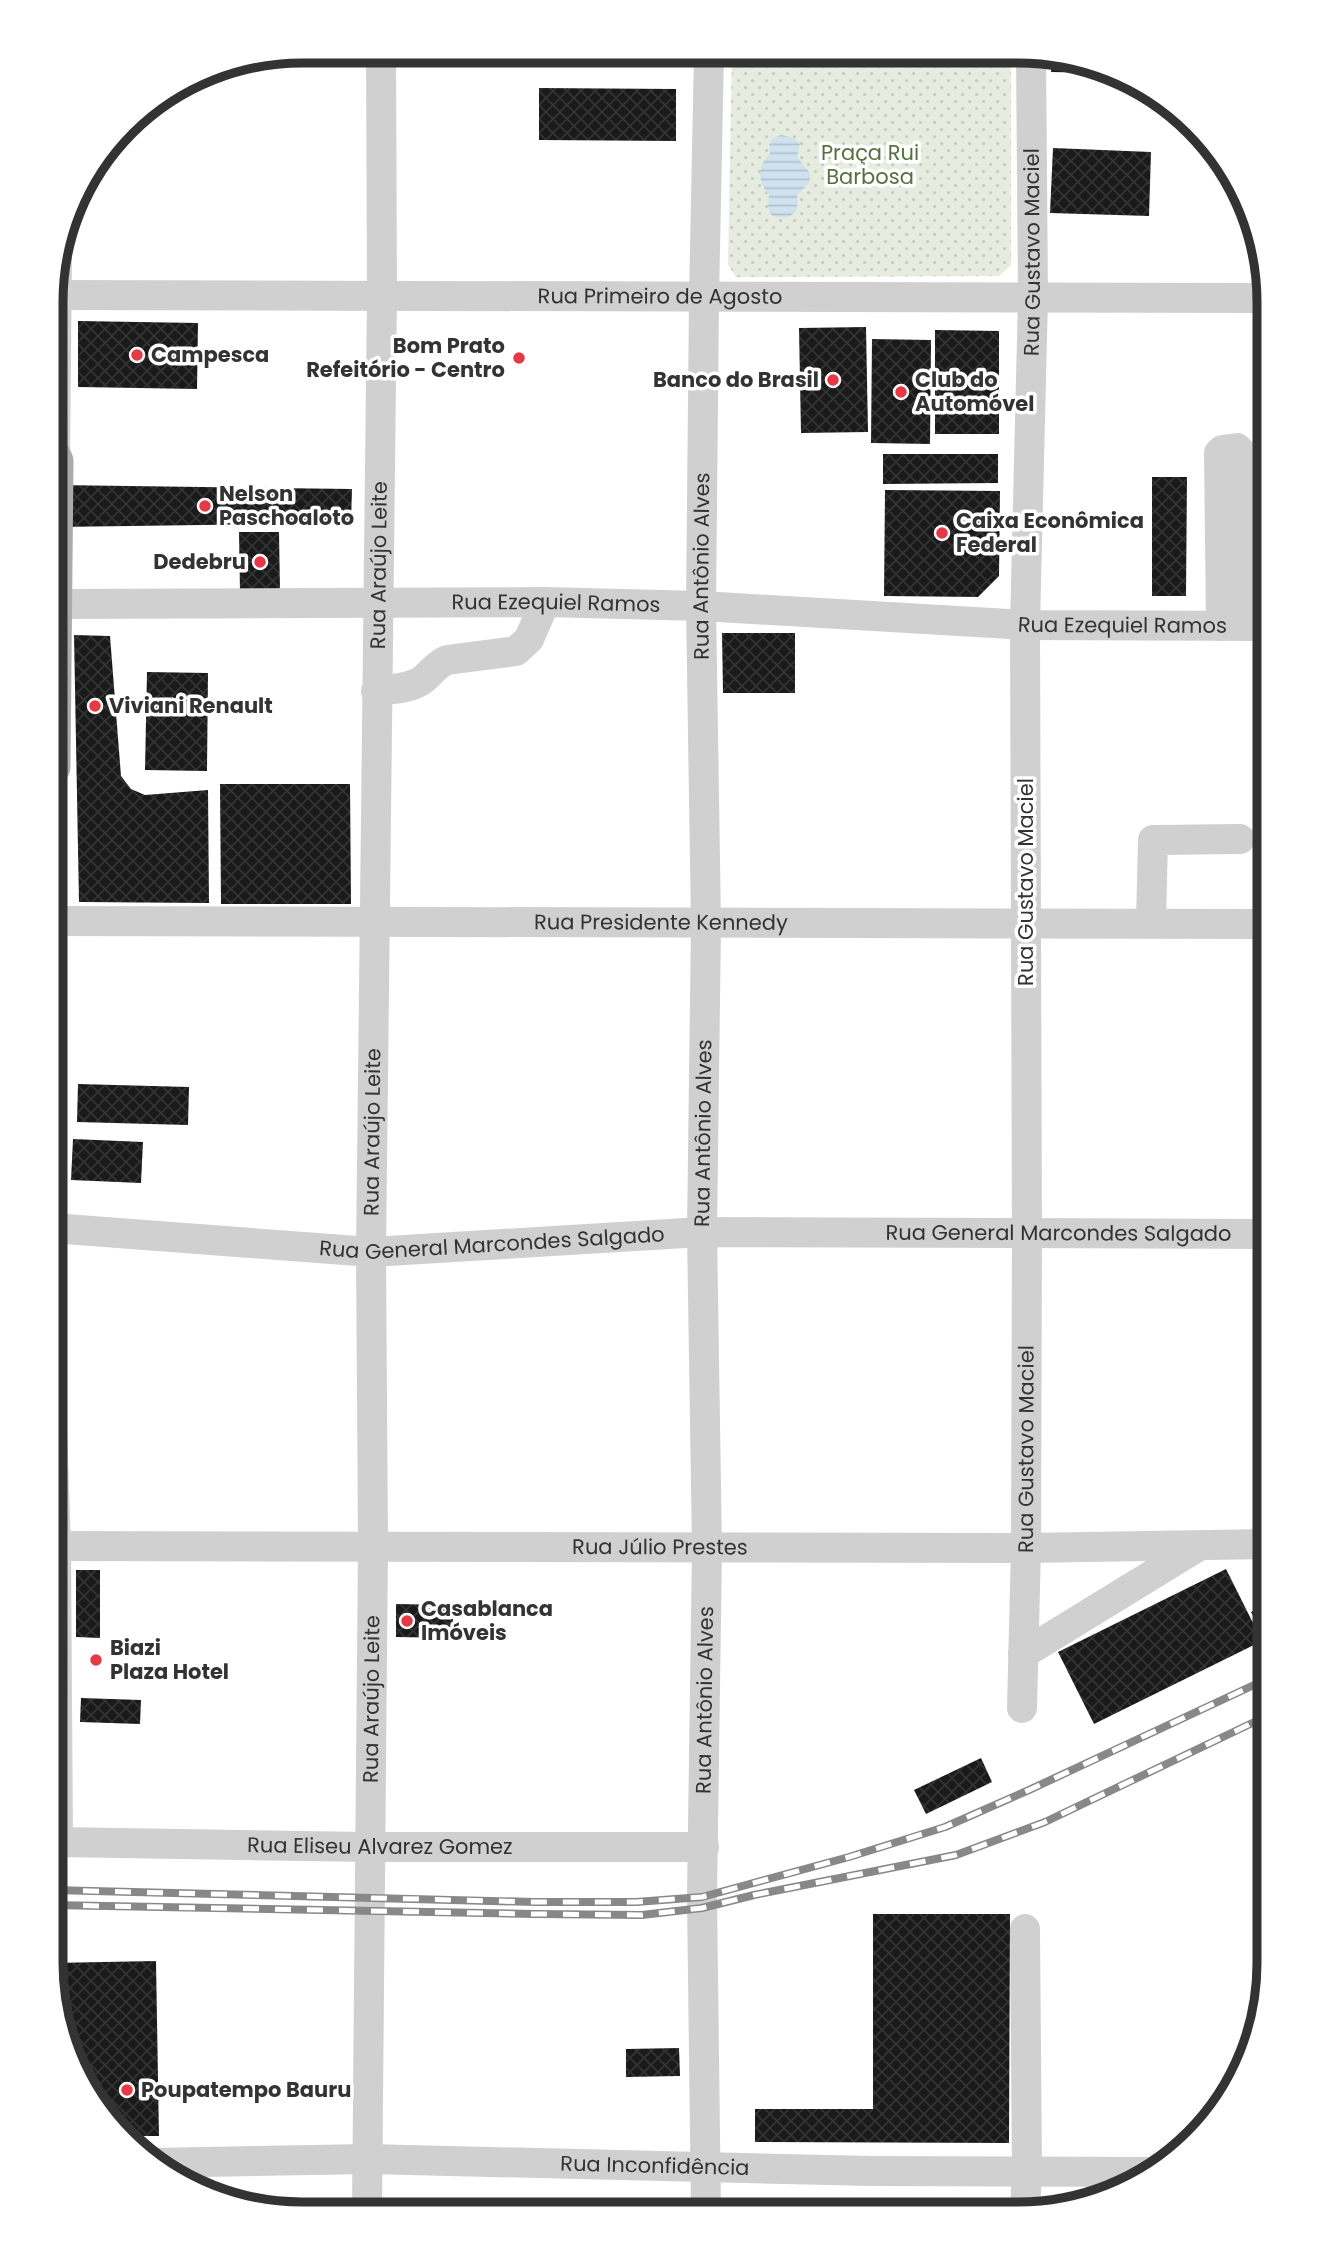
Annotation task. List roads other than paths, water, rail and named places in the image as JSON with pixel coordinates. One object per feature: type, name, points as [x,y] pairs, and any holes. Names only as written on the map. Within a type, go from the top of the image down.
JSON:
[{"type":"street","name":"Rua Araújo Leite","points":[[367,2202],[373,1545],[371,1252],[382,294],[381,63]]},
{"type":"street","name":"Rua Antônio Alves","points":[[706,2202],[702,1897],[707,1548],[702,1232],[706,924],[701,606],[709,63]]},
{"type":"street","name":"Rua Gustavo Maciel","points":[[1022,1708],[1026,1548],[1027,1235],[1025,625],[1033,296],[1031,64]]},
{"type":"street","name":"Rua Primeiro de Agosto","points":[[63,295],[1257,298]]},
{"type":"street","name":"Rua Ezequiel Ramos","points":[[63,604],[545,602],[701,606],[1025,625],[1243,626]]},
{"type":"street","points":[[376,691],[408,687],[422,681],[438,664],[447,660],[516,651],[529,639],[545,602]]},
{"type":"street","points":[[1151,922],[1153,840],[1240,839]]},
{"type":"street","name":"Rua Presidente Kennedy","points":[[63,921],[1257,923]]},
{"type":"street","name":"Rua General Marcondes Salgado","points":[[63,1229],[371,1252],[702,1232],[1256,1234]]},
{"type":"street","name":"Rua Júlio Prestes","points":[[63,1546],[1026,1548],[1256,1544]]},
{"type":"street","points":[[1023,1654],[1199,1546]]},
{"type":"street","name":"Rua Eliseu Alvarez Gomez","points":[[63,1842],[369,1847],[704,1847]]},
{"type":"street","points":[[1025,1929],[1026,2202]]},
{"type":"street","name":"Rua Inconfidência","points":[[169,2162],[368,2158],[872,2171],[1133,2172]]},
{"type":"water","points":[[781,135],[794,138],[800,144],[797,157],[810,173],[809,183],[797,195],[795,212],[783,218],[771,215],[768,207],[769,195],[760,174],[762,164],[770,154],[769,145],[772,139]]},
{"type":"railway","points":[[63,1890],[535,1902],[636,1902],[702,1897],[849,1857],[945,1827],[1256,1684]]},
{"type":"railway","points":[[63,1905],[642,1915],[702,1908],[754,1895],[956,1855],[1045,1822],[1256,1721]]},
{"type":"place","name":"Campesca","points":[[137,355]]},
{"type":"place","name":"Bom Prato Refeitório - Centro","points":[[519,358]]},
{"type":"place","name":"Banco do Brasil","points":[[833,380]]},
{"type":"place","name":"Club do Automóvel","points":[[901,392]]},
{"type":"place","name":"Nelson Paschoaloto","points":[[205,506]]},
{"type":"place","name":"Caixa Econômica Federal","points":[[942,533]]},
{"type":"place","name":"Dedebru","points":[[260,562]]},
{"type":"place","name":"Viviani Renault","points":[[95,706]]},
{"type":"place","name":"Casablanca Imóveis","points":[[407,1621]]},
{"type":"place","name":"Biazi Plaza Hotel","points":[[96,1660]]},
{"type":"place","name":"Poupatempo Bauru","points":[[127,2090]]},
{"type":"park label","name":"Praça Rui Barbosa","points":[[870,165]]}]
